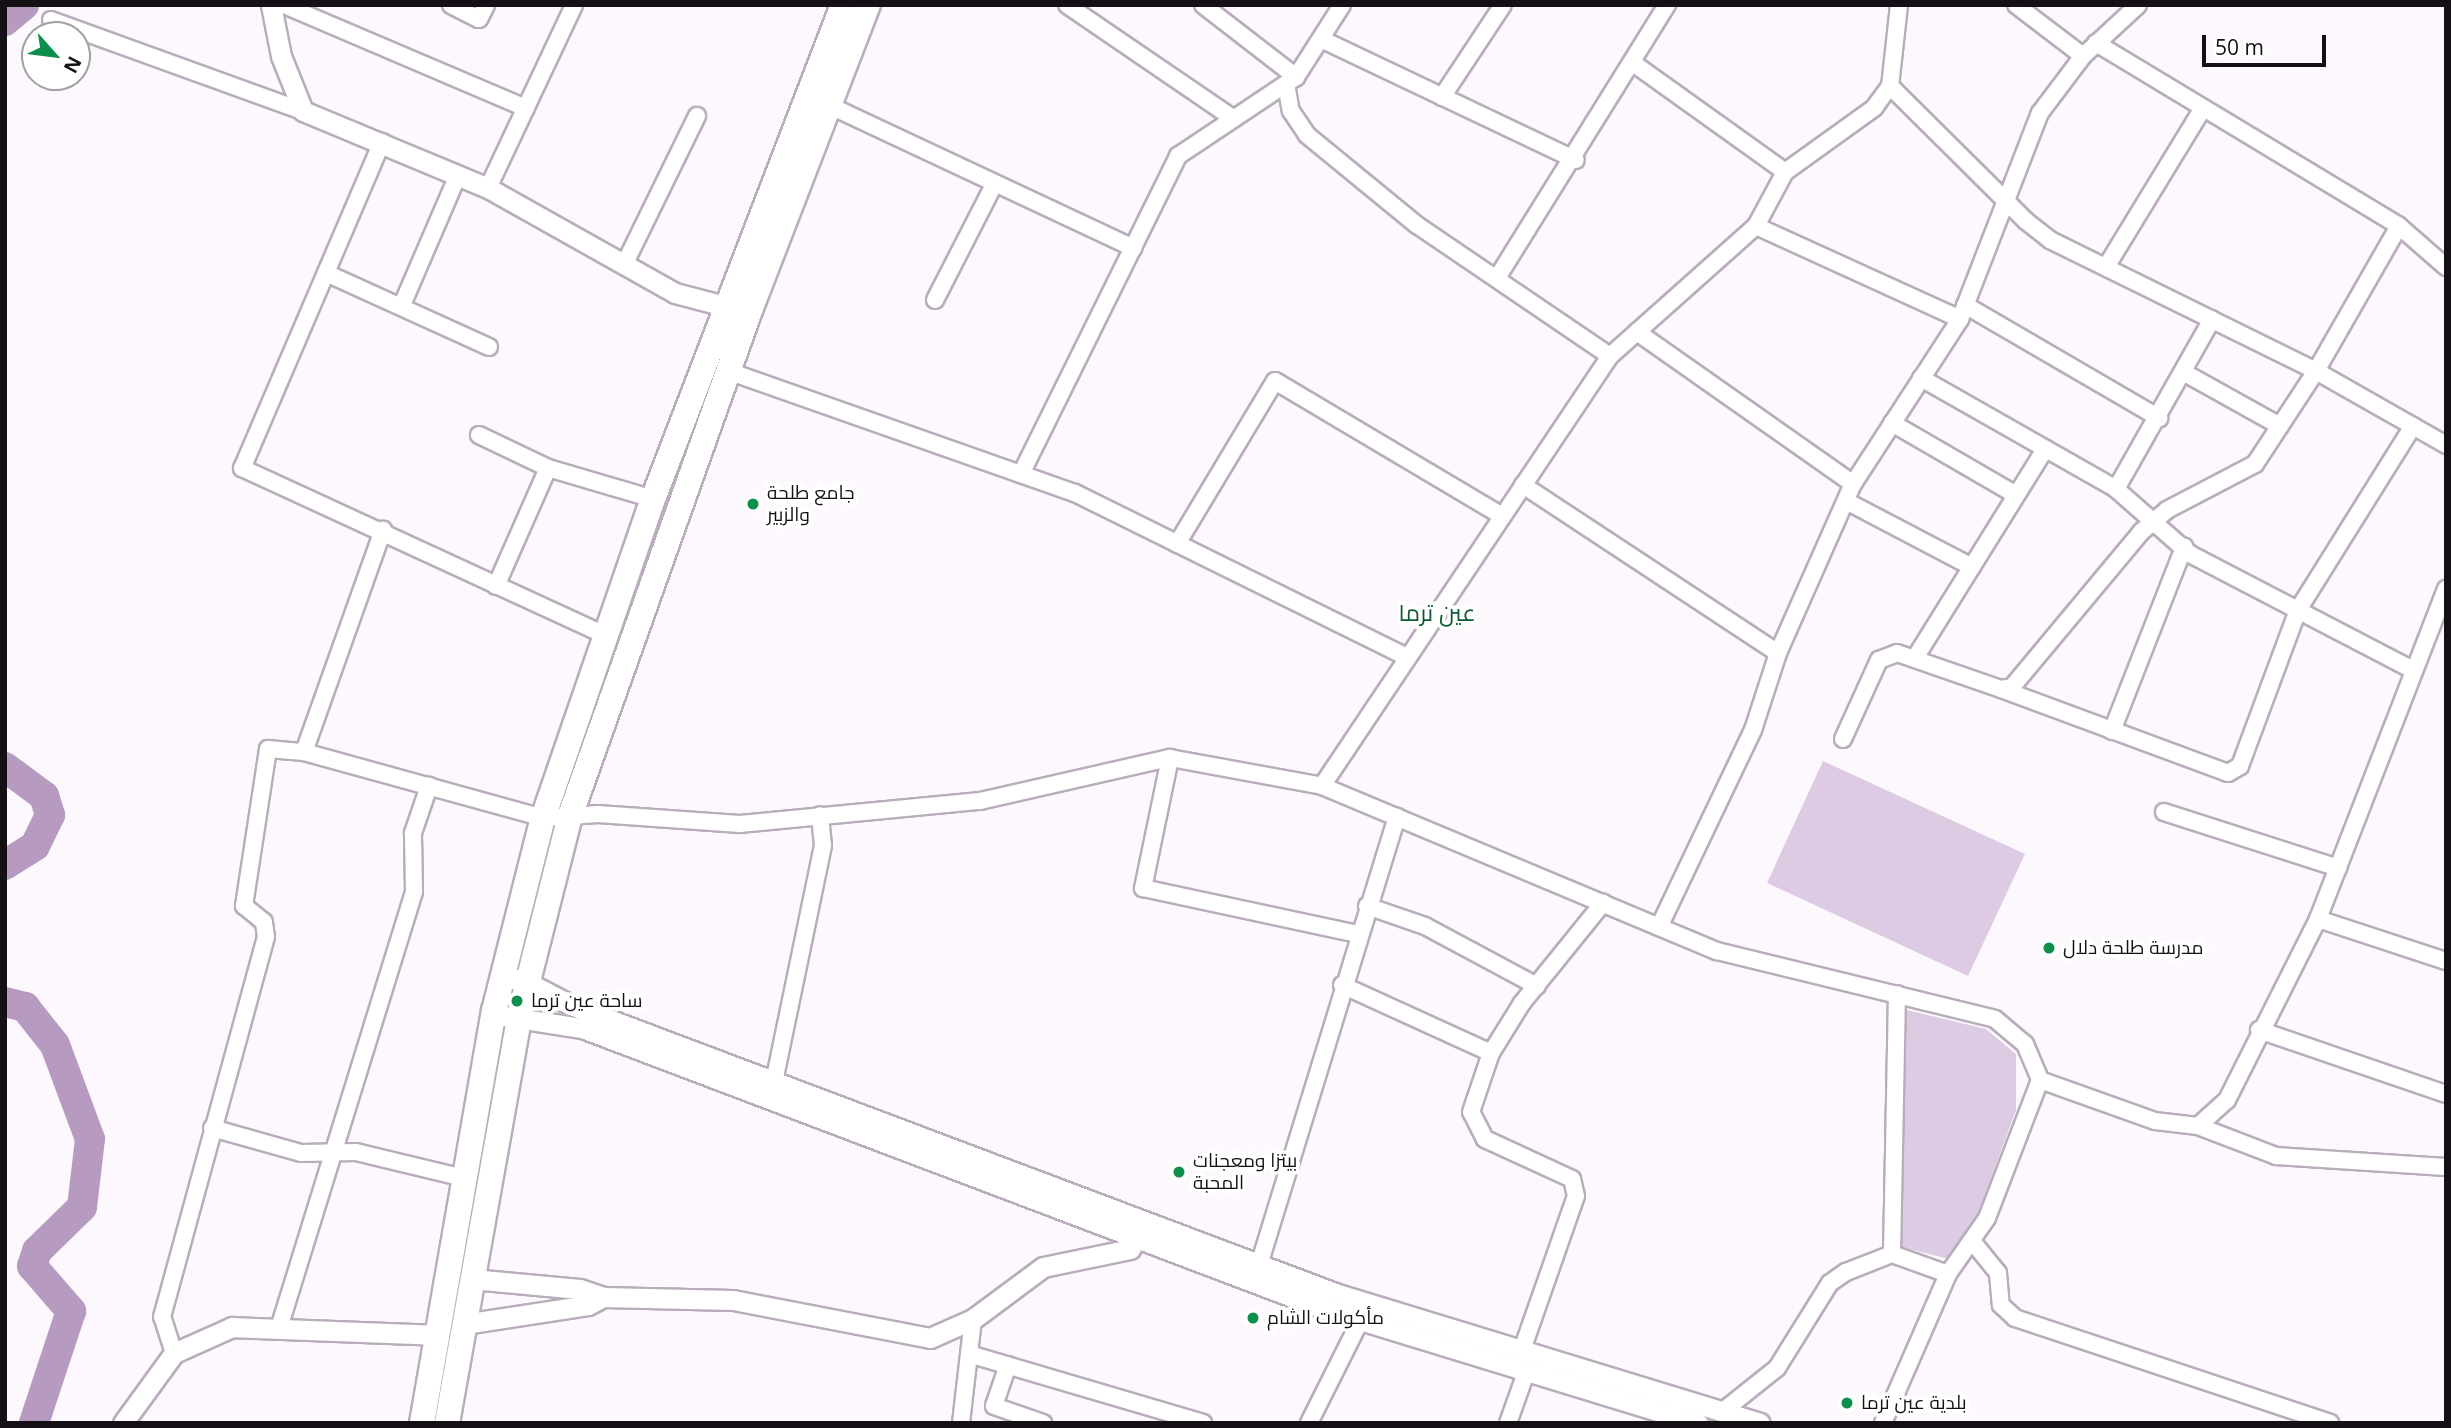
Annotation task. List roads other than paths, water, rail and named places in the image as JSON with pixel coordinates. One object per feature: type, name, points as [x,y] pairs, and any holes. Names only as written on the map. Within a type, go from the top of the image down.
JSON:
[{"type":"main road","points":[[447,1423],[519,1017],[570,816],[749,313],[817,100],[843,5]]},
{"type":"main road","points":[[422,1423],[494,1010],[543,818],[653,499],[725,303],[817,100],[868,5]]},
{"type":"street","points":[[271,5],[281,56],[303,111]]},
{"type":"street","points":[[284,5],[526,108]]},
{"type":"street","points":[[452,5],[479,19],[486,5]]},
{"type":"street","points":[[488,188],[574,5]]},
{"type":"street","points":[[1067,5],[1234,118]]},
{"type":"street","points":[[1203,5],[1291,81],[1307,135],[1417,225],[1610,356]]},
{"type":"street","points":[[1021,474],[1178,156],[1291,81],[1342,5]]},
{"type":"street","points":[[1442,97],[1503,5]]},
{"type":"street","points":[[1497,278],[1576,160],[1667,5]]},
{"type":"street","points":[[1322,786],[1610,356],[1756,226],[1785,172],[1874,108],[1890,86],[1899,5]]},
{"type":"street","points":[[2015,5],[2083,56]]},
{"type":"street","points":[[1659,927],[1753,730],[1778,653],[1853,484],[1962,312],[2040,113],[2083,56],[2138,5]]},
{"type":"street","points":[[51,20],[382,142],[488,188],[686,298],[725,303],[749,313]]},
{"type":"street","points":[[1321,39],[1576,160]]},
{"type":"street","points":[[2096,43],[2399,226],[2446,267]]},
{"type":"street","points":[[1633,62],[1785,172]]},
{"type":"street","points":[[1890,86],[2050,240],[2316,370],[2446,445]]},
{"type":"street","points":[[817,100],[1133,248]]},
{"type":"street","points":[[2106,267],[2203,108]]},
{"type":"street","points":[[624,265],[697,116]]},
{"type":"street","points":[[382,142],[242,468],[383,530],[496,586],[605,635]]},
{"type":"street","points":[[402,305],[458,175]]},
{"type":"street","points":[[935,300],[995,183]]},
{"type":"street","points":[[1756,226],[1962,312],[2159,418]]},
{"type":"street","points":[[2001,689],[2012,687],[2090,588],[2157,519],[2255,464],[2316,370],[2399,226]]},
{"type":"street","points":[[326,272],[489,346]]},
{"type":"street","points":[[2116,489],[2159,418],[2212,319]]},
{"type":"street","points":[[1637,332],[1853,484]]},
{"type":"street","points":[[728,372],[1074,493],[1407,657]]},
{"type":"street","points":[[2183,372],[2280,426]]},
{"type":"street","points":[[1921,379],[2116,489],[2157,519],[2184,547],[2411,669]]},
{"type":"street","points":[[1177,544],[1275,381],[1502,516]]},
{"type":"street","points":[[1892,423],[2016,495]]},
{"type":"street","points":[[1843,739],[1879,660],[1897,653],[2228,773],[2240,766],[2298,610],[2413,426]]},
{"type":"street","points":[[478,435],[548,468],[653,499]]},
{"type":"street","points":[[1915,658],[2045,449]]},
{"type":"street","points":[[496,586],[548,468]]},
{"type":"street","points":[[1523,485],[1778,653]]},
{"type":"street","points":[[1846,500],[1972,567]]},
{"type":"street","points":[[304,752],[383,530]]},
{"type":"street","points":[[2112,731],[2184,547]]},
{"type":"street","points":[[2198,1125],[2227,1100],[2259,1030],[2318,919],[2411,669],[2446,589]]},
{"type":"street","points":[[174,1353],[162,1317],[266,937],[264,922],[244,906],[268,749],[304,752],[543,818],[570,816],[740,824],[980,801],[1170,758],[1322,786],[1717,951],[1994,1019],[2025,1044],[2040,1080],[1987,1218],[1948,1274],[1883,1423]]},
{"type":"street","points":[[1170,758],[1143,888],[1359,934]]},
{"type":"street","points":[[279,1328],[414,892],[413,833],[429,786]]},
{"type":"street","points":[[2164,812],[2338,868]]},
{"type":"street","points":[[774,1082],[823,845],[820,815]]},
{"type":"street","points":[[1259,1265],[1342,985],[1396,817]]},
{"type":"street","points":[[1522,1350],[1576,1196],[1572,1180],[1485,1139],[1475,1129],[1474,1096],[1491,1053],[1536,986],[1603,904]]},
{"type":"street","points":[[1367,906],[1425,926],[1536,986]]},
{"type":"street","points":[[2318,919],[2446,961]]},
{"type":"street","points":[[501,979],[527,982],[570,1005],[1088,1200],[1142,1229],[1360,1321],[1698,1423]]},
{"type":"street","points":[[1342,985],[1491,1053]]},
{"type":"street","points":[[1892,1254],[1897,995]]},
{"type":"street","points":[[494,1010],[582,1028],[1080,1220],[1142,1229],[1760,1423]]},
{"type":"street","points":[[2259,1030],[2446,1094]]},
{"type":"street","points":[[2040,1080],[2155,1121],[2198,1125],[2276,1156],[2446,1167]]},
{"type":"street","points":[[212,1128],[301,1153],[332,1152],[464,1178]]},
{"type":"street","points":[[1080,1220],[1088,1200]]},
{"type":"street","points":[[472,1279],[580,1289],[603,1297],[733,1300],[930,1338],[972,1319],[1043,1266],[1130,1248],[1142,1229]]},
{"type":"street","points":[[1972,1241],[1998,1273],[2001,1306],[2015,1318],[2330,1423]]},
{"type":"street","points":[[1723,1411],[1777,1368],[1830,1283],[1892,1254],[1948,1274]]},
{"type":"street","points":[[464,1324],[588,1305],[603,1297]]},
{"type":"street","points":[[961,1423],[972,1319]]},
{"type":"street","points":[[1309,1423],[1360,1321]]},
{"type":"street","points":[[123,1423],[174,1353],[232,1327],[438,1335]]},
{"type":"street","points":[[969,1354],[1203,1423]]},
{"type":"street","points":[[1008,1365],[994,1406],[1043,1423]]},
{"type":"street","points":[[1508,1423],[1527,1370]]},
{"type":"waterway","points":[[5,21],[24,5]]},
{"type":"waterway","points":[[5,767],[44,796],[50,815],[35,846],[5,865]]},
{"type":"waterway","points":[[5,1002],[25,1007],[55,1045],[90,1139],[82,1207],[37,1251],[32,1266],[71,1311],[34,1423]]},
{"type":"place","name":"جامع طلحة والزبير","points":[[753,504]]},
{"type":"place","name":"مدرسة طلحة دلال","points":[[2049,948]]},
{"type":"place","name":"ساحة عين ترما","points":[[517,1001]]},
{"type":"place","name":"بيتزا ومعجنات المحبة","points":[[1179,1172]]},
{"type":"place","name":"مأكولات الشام","points":[[1253,1318]]},
{"type":"place","name":"بلدية عين ترما","points":[[1847,1403]]},
{"type":"district","name":"عين ترما","points":[[1437,612]]}]
